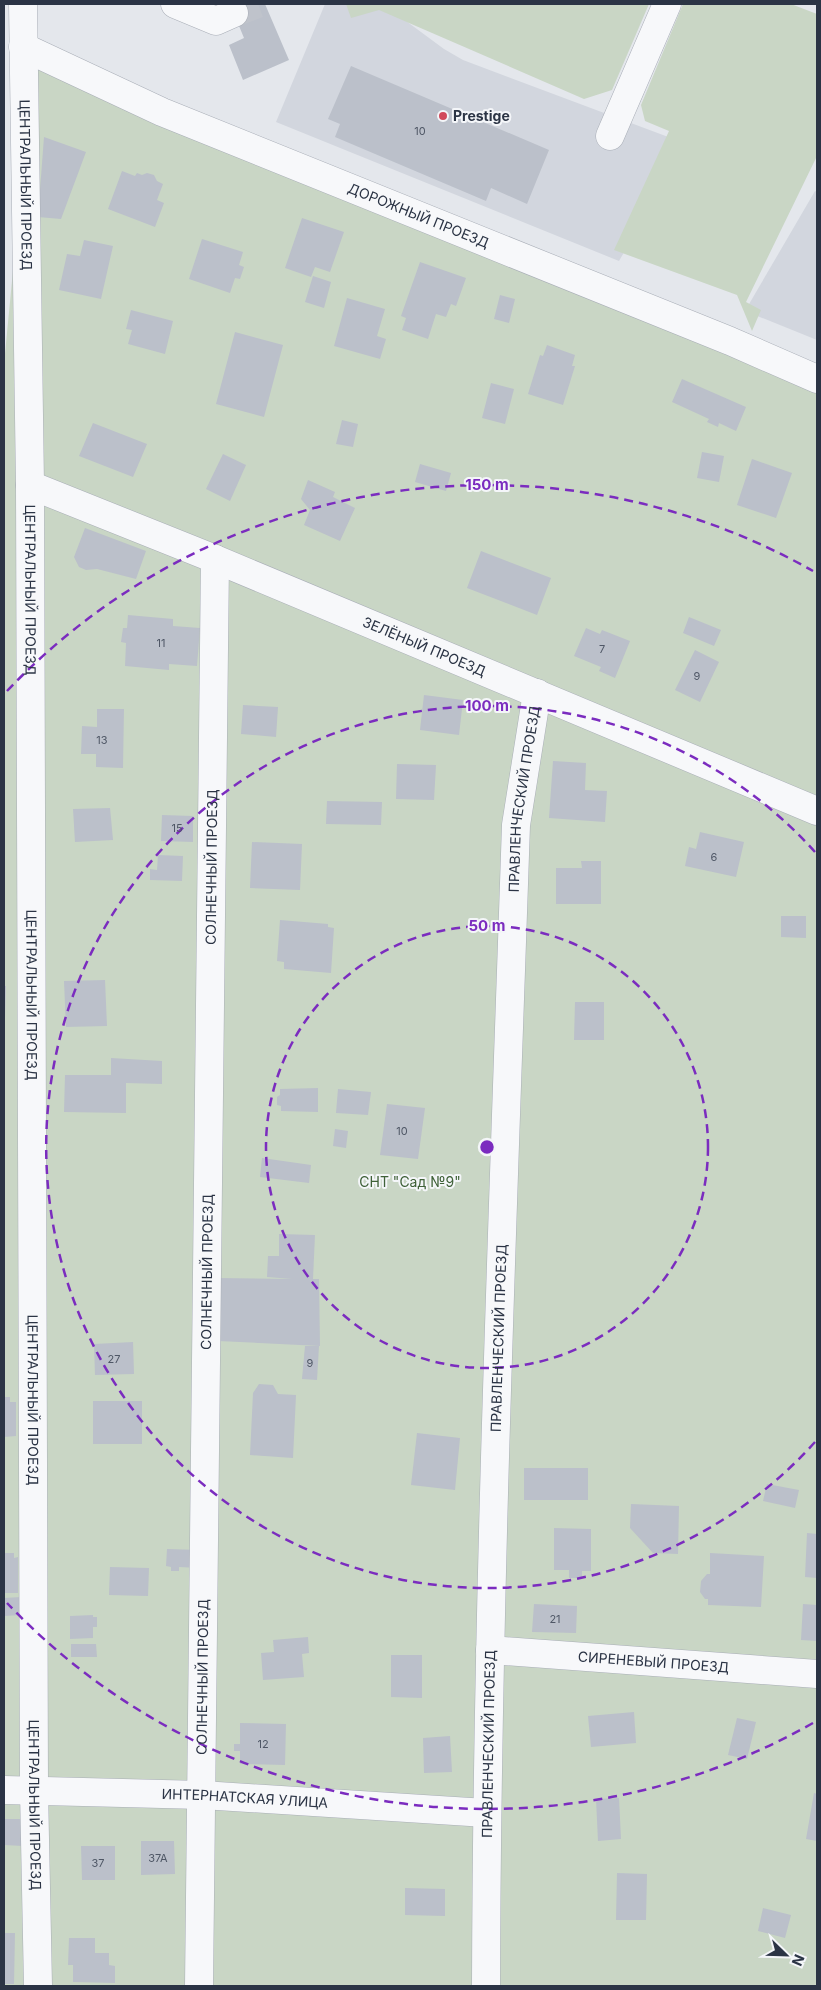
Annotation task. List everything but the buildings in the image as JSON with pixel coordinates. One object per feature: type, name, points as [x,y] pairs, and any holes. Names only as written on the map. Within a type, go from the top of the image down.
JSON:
[{"type":"street","name":"ЦЕНТРАЛЬНЫЙ ПРОЕЗД","points":[[23,4],[16,396],[30,485],[34,1790],[38,1986]]},
{"type":"street","points":[[176,4],[216,21],[234,13]]},
{"type":"street","points":[[610,136],[667,4]]},
{"type":"street","name":"ДОРОЖНЫЙ ПРОЕЗД","points":[[23,47],[162,112],[730,341],[817,379]]},
{"type":"street","name":"ЗЕЛЁНЫЙ ПРОЕЗД","points":[[30,485],[215,559],[817,810]]},
{"type":"street","name":"СОЛНЕЧНЫЙ ПРОЕЗД","points":[[199,1986],[215,559]]},
{"type":"street","name":"ПРАВЛЕНЧЕСКИЙ ПРОЕЗД","points":[[486,1986],[486,1813],[490,1650],[516,825],[537,693]]},
{"type":"street","name":"СИРЕНЕВЫЙ ПРОЕЗД","points":[[490,1650],[817,1674]]},
{"type":"street","name":"ИНТЕРНАТСКАЯ УЛИЦА","points":[[4,1790],[202,1794],[486,1813]]},
{"type":"shaded area","points":[[325,4],[383,4],[444,49],[463,60],[687,144],[619,261],[276,122]]},
{"type":"shaded area","points":[[815,191],[817,192],[817,340],[745,311]]},
{"type":"green space","points":[[346,4],[649,4],[612,90],[584,99],[379,10],[351,18]]},
{"type":"green space","points":[[683,4],[791,4],[817,14],[817,156],[746,302],[761,310],[752,331],[737,295],[614,250],[669,131],[645,121],[641,105]]},
{"type":"green space","name":"СНТ \"Сад №9\"","points":[[33,63],[817,377],[817,1986],[4,1986],[4,364]]},
{"type":"tunnel","points":[[234,13],[258,4]]},
{"type":"place","name":"Prestige","points":[[443,116]]}]
